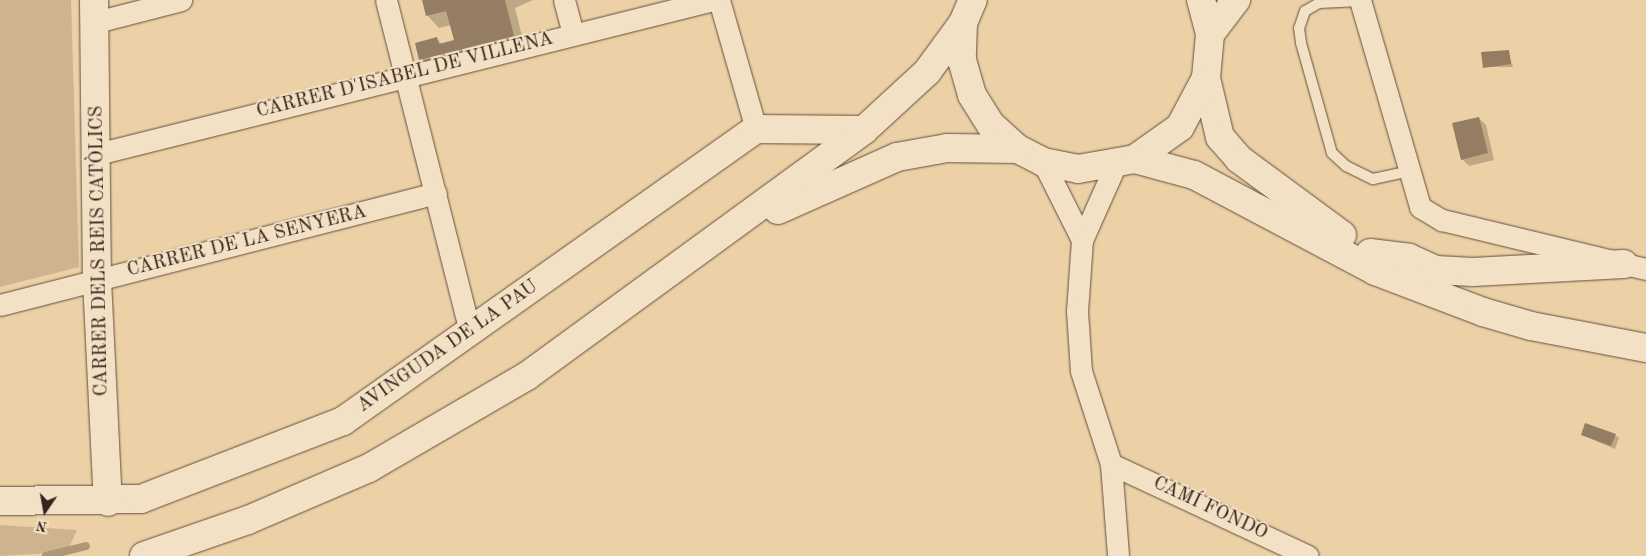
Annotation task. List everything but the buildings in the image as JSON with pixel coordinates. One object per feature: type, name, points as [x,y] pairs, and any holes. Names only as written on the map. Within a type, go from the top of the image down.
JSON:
[{"type":"main road","points":[[1201,0],[1210,34],[1206,78],[1220,137],[1239,159],[1370,253],[1434,293]]},
{"type":"main road","points":[[1210,34],[1236,0]]},
{"type":"main road","name":"CARRER DELS REIS CATÒLICS","points":[[95,11],[97,280],[108,502]]},
{"type":"main road","points":[[144,556],[248,520],[369,468],[527,376],[720,239],[864,130],[928,72],[968,12]]},
{"type":"main road","points":[[968,12],[962,60],[972,95],[991,125],[1018,149],[1043,162],[1078,169],[1125,163],[1194,175],[1375,271],[1531,326],[1646,348]]},
{"type":"main road","points":[[1125,163],[1180,127],[1206,78]]},
{"type":"main road","points":[[756,129],[864,130]]},
{"type":"main road","name":"AVINGUDA DE LA PAU","points":[[0,501],[108,502],[141,499],[343,421],[756,129]]},
{"type":"main road","points":[[720,239],[897,157],[947,148],[1018,149]]},
{"type":"main road","points":[[1370,253],[1409,258],[1436,270],[1473,272],[1635,266]]},
{"type":"street","points":[[95,11],[181,0]]},
{"type":"street","points":[[386,0],[470,331]]},
{"type":"street","points":[[564,0],[573,34]]},
{"type":"street","name":"CARRER D'ISABEL DE VILLENA","points":[[97,154],[713,0]]},
{"type":"street","points":[[719,0],[756,129]]},
{"type":"street","points":[[1360,0],[1407,172],[1420,207],[1442,220],[1635,266]]},
{"type":"street","points":[[1043,162],[1082,240]]},
{"type":"street","points":[[1118,556],[1111,464],[1081,371],[1077,311],[1082,240],[1125,163]]},
{"type":"street","name":"CARRER DE LA SENYERA","points":[[0,305],[436,194]]},
{"type":"street","name":"CAMÍ FONDO","points":[[1111,464],[1308,556]]},
{"type":"lane","points":[[1360,0],[1319,3],[1306,11],[1299,28],[1301,43],[1332,153],[1346,166],[1373,179],[1407,172]]},
{"type":"shaded area","points":[[0,0],[71,0],[79,267],[0,287]]},
{"type":"shaded area","points":[[0,525],[77,530],[67,552],[0,556]]},
{"type":"waterway","points":[[46,556],[86,546]]}]
